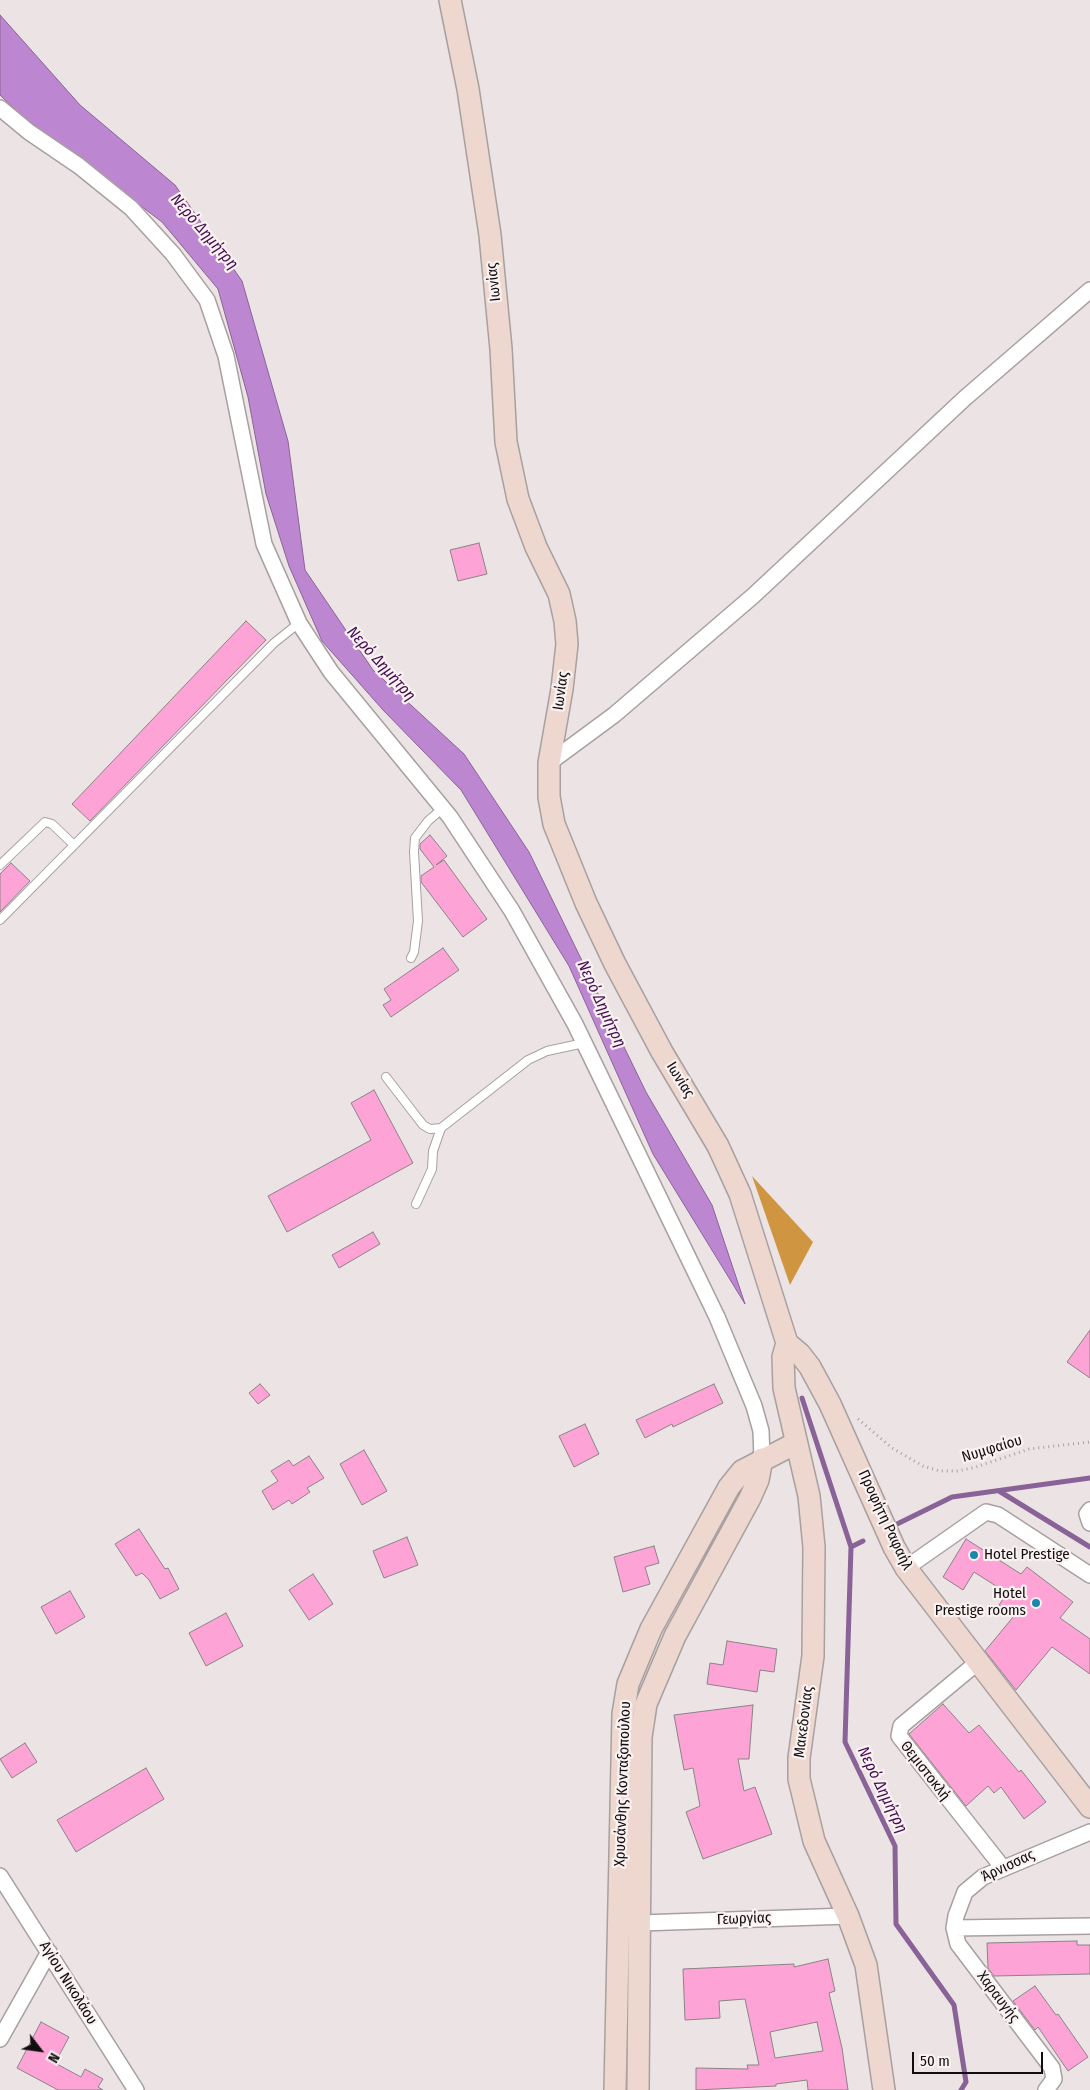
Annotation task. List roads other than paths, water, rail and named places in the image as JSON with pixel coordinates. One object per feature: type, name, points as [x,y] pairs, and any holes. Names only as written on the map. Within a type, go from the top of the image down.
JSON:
[{"type":"street","name":"Ιωνίας","points":[[450,0],[468,89],[490,235],[501,350],[506,442],[518,499],[536,547],[559,594],[565,621],[566,644],[563,680],[549,763],[549,797],[554,824],[562,847],[615,964],[662,1052],[714,1139],[740,1194],[787,1344]]},
{"type":"street","points":[[0,108],[131,208],[173,254],[207,300],[226,356],[264,544],[299,623],[331,672],[443,808],[512,911],[584,1043],[717,1317],[754,1406],[761,1431],[762,1459]]},
{"type":"street","points":[[549,763],[614,715],[753,596],[965,398],[1090,290]]},
{"type":"street","name":"Προφήτη Ραφαήλ","points":[[787,1344],[800,1354],[830,1404],[894,1547],[906,1568],[1090,1808]]},
{"type":"street","name":"Μακεδονίας","points":[[787,1344],[783,1357],[783,1373],[796,1443],[809,1496],[815,1580],[813,1656],[799,1758],[799,1779],[814,1840],[848,1916],[866,1965],[884,2090]]},
{"type":"street","name":"Χρυσάνθης Κονταξοπούλου","points":[[616,2090],[623,1714],[625,1696],[633,1670],[651,1628],[717,1506],[742,1471],[796,1443]]},
{"type":"street","name":"Χρυσάνθης Κονταξοπούλου","points":[[638,2090],[641,1737],[646,1704],[675,1636],[750,1498],[758,1480],[762,1459]]},
{"type":"street","points":[[906,1568],[974,1518],[986,1512],[998,1515],[1090,1575]]},
{"type":"street","name":"Θεμιστοκλή","points":[[978,1662],[907,1720],[902,1726],[899,1736],[1003,1868]]},
{"type":"street","name":"Άρνισσας","points":[[954,1928],[959,1905],[968,1888],[983,1876],[1090,1832]]},
{"type":"street","name":"Αγίου Νικολάου","points":[[0,1876],[136,2090]]},
{"type":"street","name":"Γεωργίας","points":[[640,1923],[848,1916]]},
{"type":"street","points":[[954,1928],[1090,1926]]},
{"type":"street","name":"Χαραυγής","points":[[954,1928],[958,1944],[1052,2068],[1054,2079],[1046,2090]]},
{"type":"street","points":[[0,2039],[49,1952]]},
{"type":"lane","points":[[0,920],[274,643],[299,623]]},
{"type":"lane","points":[[411,958],[414,952],[418,921],[414,852],[416,838],[428,820],[443,808]]},
{"type":"lane","points":[[0,865],[45,822],[52,824],[74,845]]},
{"type":"lane","points":[[386,1076],[423,1125],[430,1129],[440,1128],[528,1060],[547,1051],[584,1043]]},
{"type":"lane","points":[[416,1204],[432,1169],[433,1151],[440,1128]]},
{"type":"water","points":[[0,15],[80,105],[175,185],[242,281],[288,441],[305,570],[373,670],[464,754],[529,852],[646,1092],[712,1205],[745,1304],[653,1154],[569,966],[461,790],[383,710],[322,641],[289,566],[266,494],[248,397],[218,289],[162,222],[21,115],[0,95]]},
{"type":"waterway","name":"Νερό Δημήτρη","points":[[802,1398],[851,1547],[845,1742],[895,1846],[896,1924],[954,2005],[966,2082],[961,2090]]},
{"type":"waterway","points":[[891,1527],[952,1497],[1090,1478]]},
{"type":"waterway","points":[[999,1491],[1090,1547]]},
{"type":"waterway","points":[[851,1547],[863,1541]]},
{"type":"place","name":"Hotel Prestige","points":[[974,1555]]},
{"type":"place","name":"Hotel Prestige rooms","points":[[1036,1603]]}]
